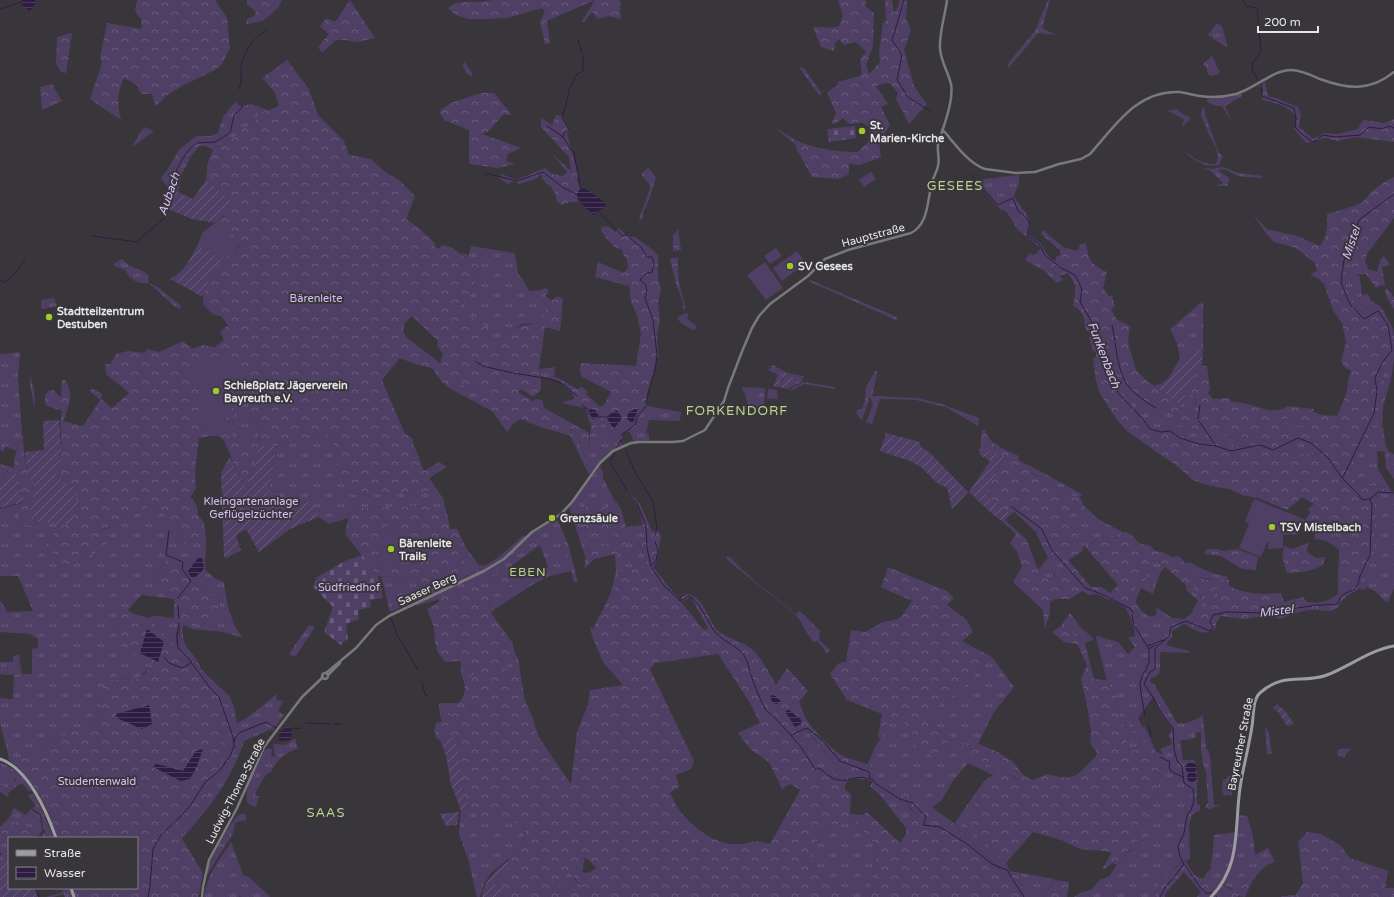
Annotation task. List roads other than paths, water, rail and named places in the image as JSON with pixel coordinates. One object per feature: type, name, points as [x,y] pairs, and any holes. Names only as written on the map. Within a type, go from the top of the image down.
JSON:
[{"type":"main road","name":"Bayreuther Straße","points":[[1211,897],[1226,877],[1235,848],[1240,789],[1251,735],[1255,703],[1258,695],[1270,685],[1279,681],[1322,677],[1377,651],[1394,646]]},
{"type":"main road","points":[[0,759],[18,770],[26,780],[43,809],[56,837]]},
{"type":"street","name":"Hauptstraße","points":[[631,443],[683,441],[705,430],[724,401],[750,332],[759,316],[767,307],[800,282],[825,259],[848,250],[916,231],[924,219],[931,184],[938,167],[937,150],[951,98],[951,90],[940,50],[947,0]]},
{"type":"street","points":[[942,130],[957,148],[982,168],[1016,173],[1035,172],[1086,157],[1130,110],[1143,101],[1158,94],[1179,92],[1208,97],[1224,96],[1243,92],[1274,75],[1283,71],[1291,70],[1302,72],[1338,85],[1357,87],[1374,84],[1394,72]]},
{"type":"street","name":"Saaser Berg","points":[[323,678],[323,674],[327,674],[342,661],[356,648],[376,625],[389,616],[484,571],[504,559],[532,532],[561,514],[607,456],[631,443]]},
{"type":"street","name":"Ludwig-Thoma-Straße","points":[[202,897],[209,860],[237,808],[264,747],[302,697],[323,678]]},
{"type":"water","points":[[22,0],[35,0],[36,3],[30,11],[22,5]]},
{"type":"water","points":[[584,188],[606,203],[606,206],[594,215],[583,206],[578,197],[577,194],[579,190]]},
{"type":"water","points":[[591,409],[595,410],[599,416],[593,419],[588,412]]},
{"type":"water","points":[[634,409],[638,409],[632,423],[627,419],[627,417]]},
{"type":"water","points":[[617,410],[622,418],[614,429],[606,417]]},
{"type":"water","points":[[198,558],[202,558],[204,567],[203,570],[192,578],[188,571]]},
{"type":"water","points":[[147,629],[164,642],[158,662],[140,653]]},
{"type":"water","points":[[772,695],[776,696],[781,702],[777,704],[773,703],[770,697]]},
{"type":"water","points":[[149,705],[152,724],[142,729],[117,718],[116,714]]},
{"type":"water","points":[[789,710],[802,721],[801,724],[795,727],[786,713],[786,711]]},
{"type":"water","points":[[286,726],[291,728],[292,738],[280,741],[278,738],[279,735]]},
{"type":"water","points":[[203,749],[197,766],[190,779],[181,781],[153,767],[156,764],[183,771],[196,751]]},
{"type":"water","points":[[1189,763],[1193,763],[1195,764],[1195,772],[1189,773],[1186,770],[1186,766]]},
{"type":"water","points":[[1192,772],[1197,777],[1192,782],[1187,777]]},
{"type":"waterway","name":"Funkenbach","points":[[904,0],[892,40],[902,55],[897,80],[908,97],[930,111]]},
{"type":"waterway","points":[[1243,0],[1246,6],[1257,8],[1261,51],[1253,62],[1252,68],[1258,80]]},
{"type":"waterway","points":[[0,9],[21,2]]},
{"type":"waterway","name":"Aubach","points":[[239,89],[243,58],[256,38],[266,30]]},
{"type":"waterway","points":[[578,39],[582,53]]},
{"type":"waterway","points":[[563,137],[564,133],[569,129],[562,118],[569,89],[577,74],[583,71],[583,56]]},
{"type":"waterway","points":[[1261,85],[1262,96],[1294,108],[1296,118],[1295,127],[1313,142],[1323,135],[1335,137],[1360,135],[1369,127],[1382,129],[1389,126],[1394,128]]},
{"type":"waterway","name":"Aubach","points":[[197,143],[215,142],[230,133],[234,116],[243,106],[237,103]]},
{"type":"waterway","points":[[547,126],[563,137],[574,154],[581,189]]},
{"type":"waterway","name":"Aubach","points":[[91,236],[138,242],[144,235],[159,224],[164,217],[166,200],[178,167],[185,155],[195,144]]},
{"type":"waterway","points":[[485,175],[489,174],[517,181],[543,172],[564,188],[578,195]]},
{"type":"waterway","name":"Funkenbach","points":[[970,174],[998,205],[1013,198],[1018,211],[1027,218],[1030,225]]},
{"type":"waterway","name":"Mistel","points":[[1352,307],[1341,282],[1344,260],[1351,245],[1359,220],[1394,194]]},
{"type":"waterway","points":[[599,212],[604,218]]},
{"type":"waterway","points":[[605,219],[623,236],[627,234]]},
{"type":"waterway","name":"Mistel","points":[[1029,226],[1027,236],[1039,244],[1045,255],[1061,268],[1075,275],[1082,289],[1080,302],[1096,329],[1118,393],[1142,418],[1150,429],[1161,432],[1170,431],[1180,438],[1231,451],[1260,445],[1273,450],[1298,438],[1311,443],[1328,458],[1342,478],[1362,500],[1370,499],[1372,504],[1370,555],[1355,589],[1344,594],[1338,603],[1335,605],[1317,605],[1264,613],[1227,612],[1213,615],[1210,622],[1213,627],[1210,631],[1186,621],[1171,627],[1169,636],[1155,649],[1155,669],[1149,673],[1144,684],[1162,714],[1173,728],[1174,749],[1177,761],[1182,766],[1184,783],[1193,789],[1194,801],[1191,810],[1187,815],[1184,833],[1178,846],[1180,857],[1184,864],[1165,888],[1160,897]]},
{"type":"waterway","points":[[630,238],[641,247],[647,257],[652,257],[654,264],[652,272],[645,274],[640,280],[646,285],[647,291],[645,298],[653,320],[657,355],[655,370],[646,404]]},
{"type":"waterway","name":"Aubach","points":[[0,280],[4,282],[10,279],[25,261]]},
{"type":"waterway","name":"Mistel","points":[[1343,477],[1374,413],[1377,391],[1375,378],[1382,363],[1392,350],[1388,325],[1378,311],[1364,319],[1355,309]]},
{"type":"waterway","points":[[1112,325],[1115,341]]},
{"type":"waterway","points":[[1115,343],[1119,366],[1125,382],[1137,395],[1156,408]]},
{"type":"waterway","points":[[476,362],[485,367]]},
{"type":"waterway","points":[[487,367],[551,379],[563,384],[577,396]]},
{"type":"waterway","points":[[582,405],[589,410]]},
{"type":"waterway","points":[[1198,419],[1200,405]]},
{"type":"waterway","points":[[621,435],[634,426],[636,423],[636,418],[646,406]]},
{"type":"waterway","points":[[597,417],[606,417]]},
{"type":"waterway","points":[[1199,421],[1216,446]]},
{"type":"waterway","points":[[621,440],[623,444]]},
{"type":"waterway","points":[[617,447],[621,440]]},
{"type":"waterway","points":[[625,449],[634,470],[653,502],[657,528],[655,535]]},
{"type":"waterway","points":[[615,453],[610,462],[626,489],[637,503],[646,526],[647,548],[651,566]]},
{"type":"waterway","points":[[1370,499],[1378,492],[1394,493]]},
{"type":"waterway","points":[[1012,507],[1042,529],[1051,549],[1085,588],[1099,593],[1131,609],[1133,613]]},
{"type":"waterway","points":[[169,531],[166,555],[183,562],[182,569],[191,581],[178,598]]},
{"type":"waterway","points":[[651,566],[656,561],[658,550],[655,542]]},
{"type":"waterway","points":[[652,568],[664,586],[680,601],[689,596],[697,603],[716,633],[744,655],[750,671]]},
{"type":"waterway","points":[[178,606],[179,618]]},
{"type":"waterway","points":[[1132,615],[1134,625],[1149,649],[1149,662],[1140,682],[1145,716]]},
{"type":"waterway","points":[[391,618],[397,635],[418,670]]},
{"type":"waterway","points":[[148,897],[153,849],[161,835],[190,806],[206,781],[220,770],[234,747],[233,737],[219,697],[210,688],[189,659],[178,648],[177,636],[179,623]]},
{"type":"waterway","name":"Mistel","points":[[1148,646],[1164,640]]},
{"type":"waterway","name":"Mistel","points":[[1149,649],[1159,645]]},
{"type":"waterway","points":[[164,657],[169,663],[182,668],[191,663]]},
{"type":"waterway","points":[[750,673],[765,709],[779,722],[801,747],[815,769],[821,769],[829,776],[836,779],[848,780],[859,777],[873,780],[876,784],[900,799],[913,803],[926,817],[923,825],[940,827],[967,844],[992,864],[1009,871]]},
{"type":"waterway","points":[[422,682],[425,694]]},
{"type":"waterway","points":[[234,742],[236,736],[241,732],[266,722],[281,731]]},
{"type":"waterway","points":[[306,723],[331,724]]},
{"type":"waterway","points":[[334,724],[342,724]]},
{"type":"waterway","points":[[1148,725],[1151,735]]},
{"type":"waterway","points":[[291,729],[302,728]]},
{"type":"waterway","points":[[791,735],[807,728],[821,739],[840,761],[869,772],[870,778]]},
{"type":"waterway","points":[[1160,757],[1170,762],[1169,768],[1172,772],[1183,777]]},
{"type":"waterway","points":[[1185,865],[1199,886],[1206,893],[1213,893]]},
{"type":"waterway","points":[[1008,872],[1024,897]]},
{"type":"waterway","name":"Aubach","points":[[36,889],[39,897]]},
{"type":"place","name":"St. Marien-Kirche","points":[[862,131]]},
{"type":"place","name":"SV Gesees","points":[[790,266]]},
{"type":"place","name":"Stadtteilzentrum Destuben","points":[[49,317]]},
{"type":"place","name":"Schießplatz Jägerverein Bayreuth e.V.","points":[[216,391]]},
{"type":"place","name":"Grenzsäule","points":[[552,518]]},
{"type":"place","name":"TSV Mistelbach","points":[[1272,527]]},
{"type":"place","name":"Bärenleite Trails","points":[[391,549]]},
{"type":"district","name":"GESEES","points":[[955,185]]},
{"type":"district","name":"FORKENDORF","points":[[737,410]]},
{"type":"district","name":"EBEN","points":[[528,572]]},
{"type":"district","name":"SAAS","points":[[326,812]]},
{"type":"park label","name":"Bärenleite","points":[[316,298]]},
{"type":"park label","name":"Kleingartenanlage Geflügelzüchter","points":[[251,507]]},
{"type":"park label","name":"Südfriedhof","points":[[349,587]]},
{"type":"park label","name":"Studentenwald","points":[[97,781]]}]
